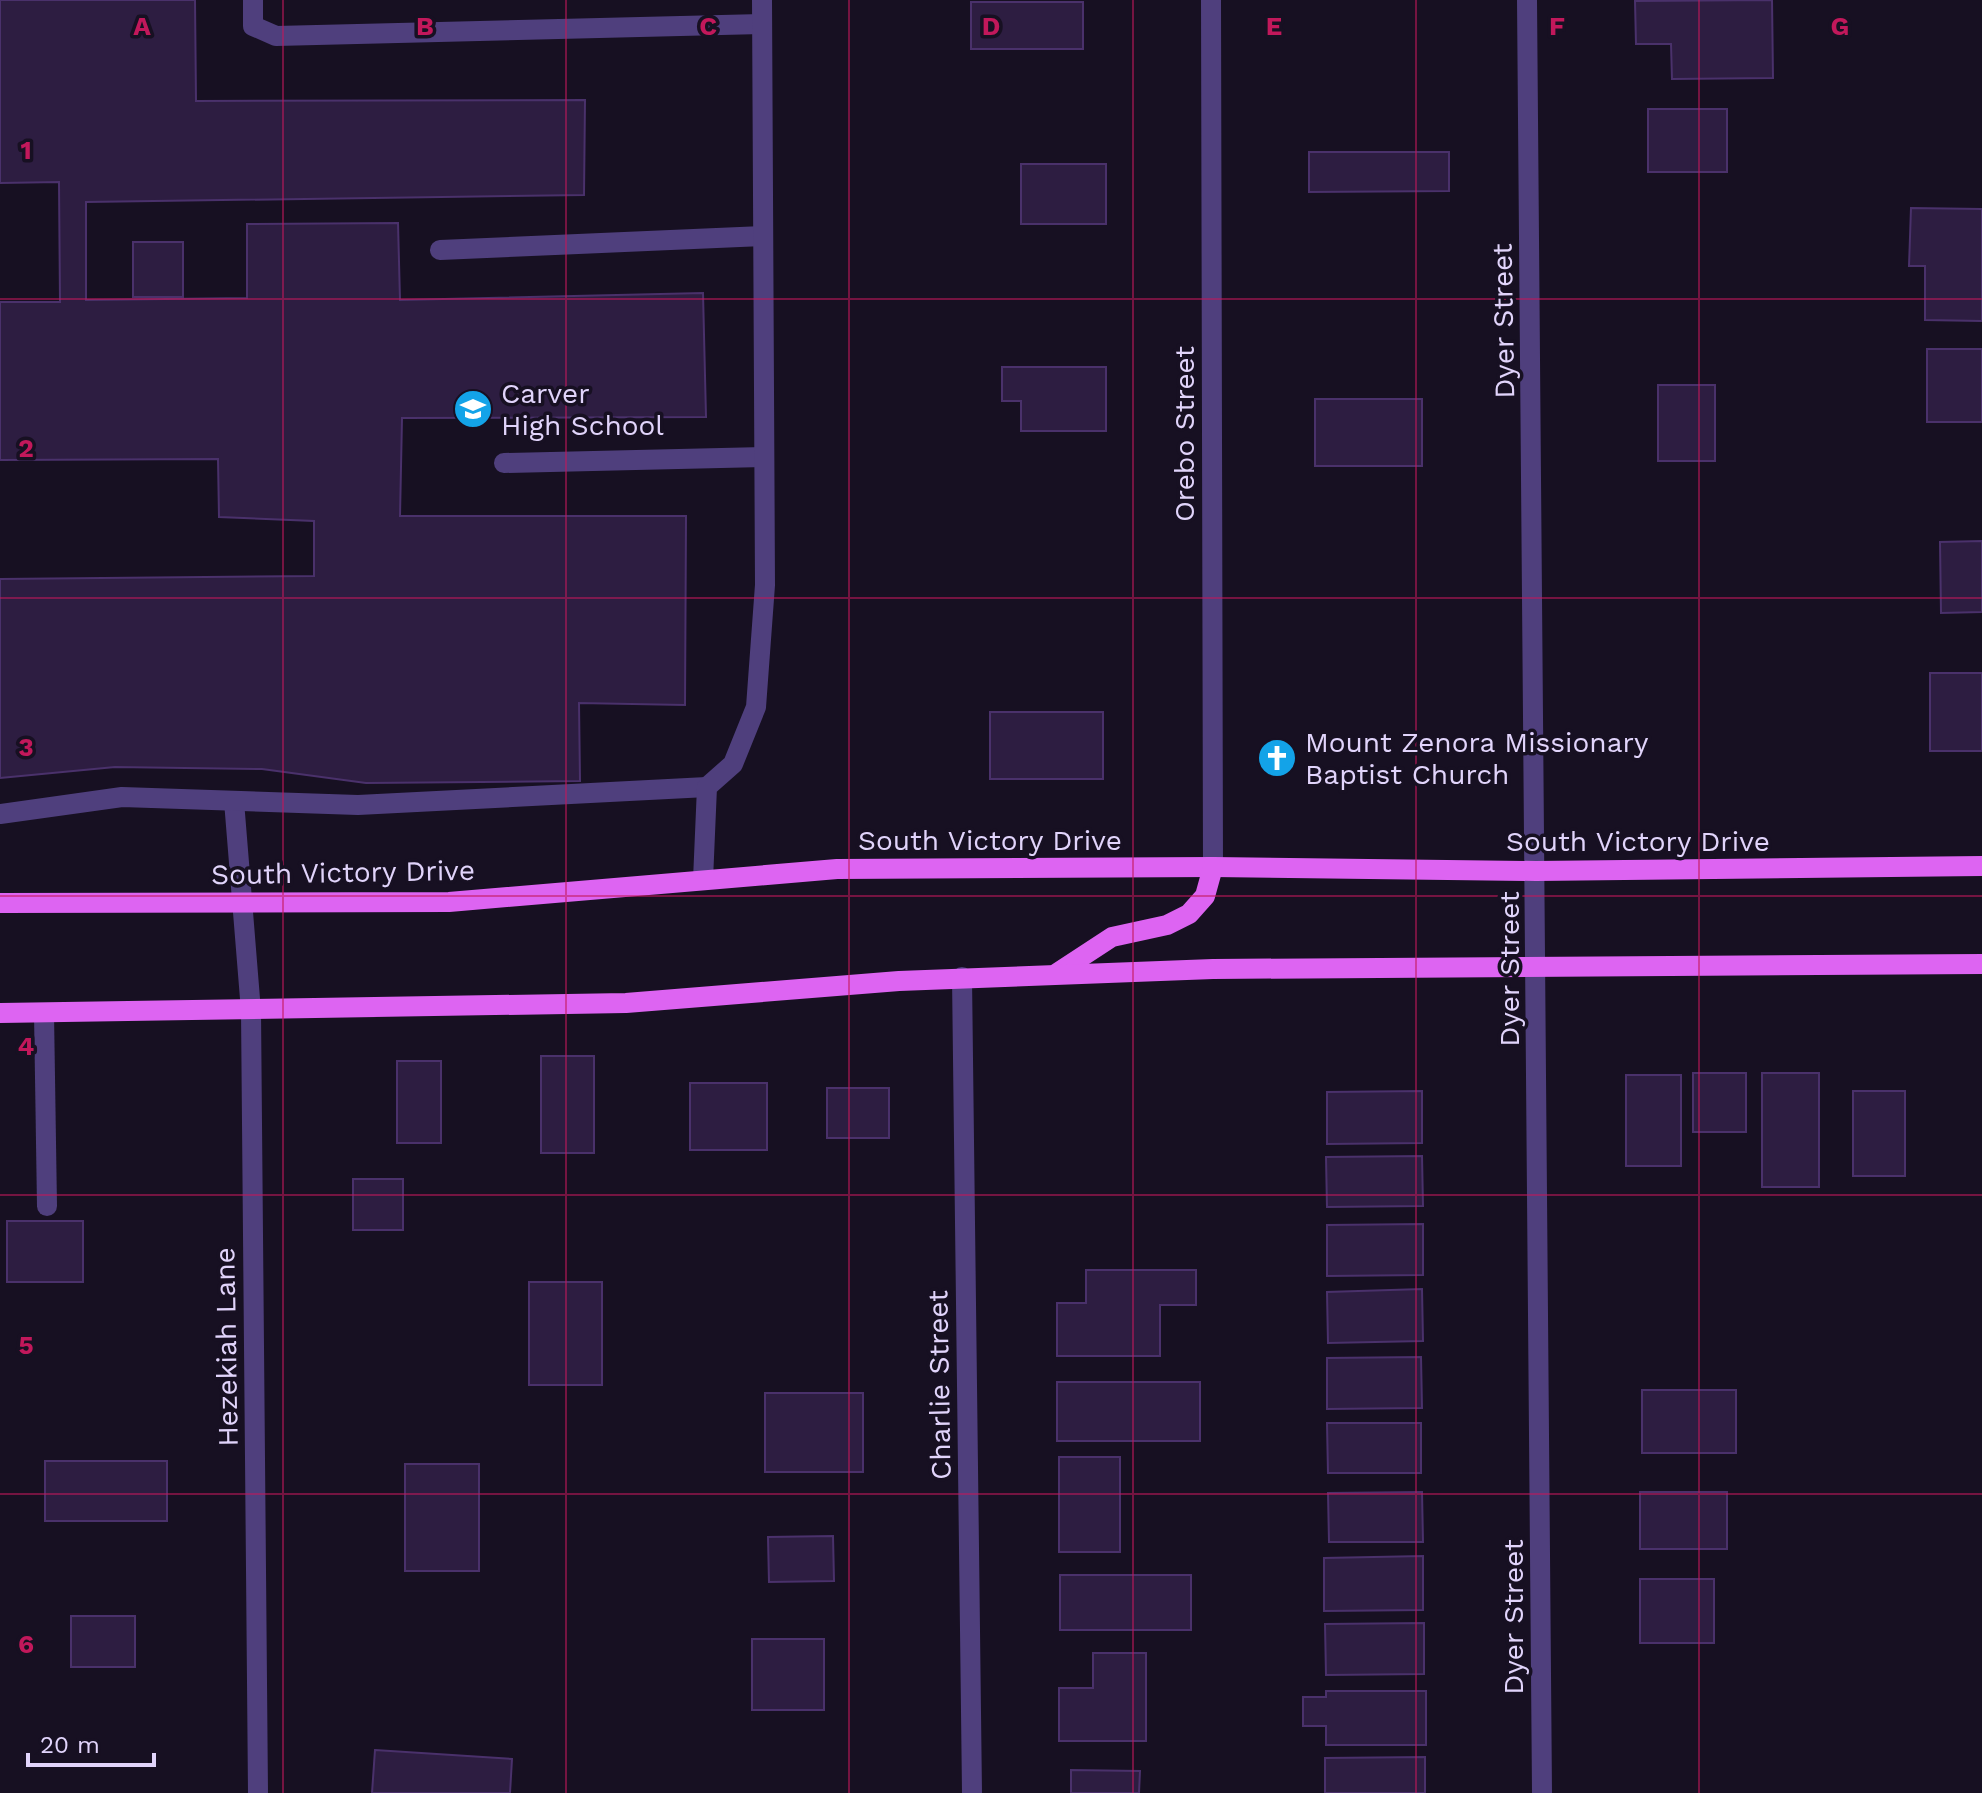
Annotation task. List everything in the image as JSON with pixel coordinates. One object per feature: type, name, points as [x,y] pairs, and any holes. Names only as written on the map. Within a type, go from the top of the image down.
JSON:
[{"type":"main road","name":"South Victory Drive","points":[[0,903],[449,902],[837,869],[1213,867],[1536,871],[1982,866]]},
{"type":"main road","points":[[1057,973],[1112,937],[1167,925],[1189,914],[1205,896],[1213,867]]},
{"type":"main road","points":[[0,1013],[626,1003],[962,977],[1057,973],[1982,964]]},
{"type":"street","points":[[253,0],[253,26],[276,36],[762,24]]},
{"type":"street","points":[[0,814],[122,797],[358,805],[707,787],[733,764],[756,707],[765,585],[762,0]]},
{"type":"street","name":"Orebo Street","points":[[1211,0],[1213,867]]},
{"type":"street","name":"Dyer Street","points":[[1527,0],[1542,1793]]},
{"type":"street","points":[[440,250],[763,236]]},
{"type":"street","points":[[504,463],[764,457]]},
{"type":"street","points":[[703,880],[707,787]]},
{"type":"street","name":"Hezekiah Lane","points":[[234,801],[251,1011],[258,1793]]},
{"type":"street","name":"Charlie Street","points":[[962,977],[972,1793]]},
{"type":"street","points":[[44,1013],[47,1206]]},
{"type":"building","points":[[0,0],[195,0],[196,101],[585,100],[584,195],[86,202],[86,300],[247,298],[247,224],[398,223],[400,300],[703,293],[706,417],[402,418],[400,516],[686,516],[685,705],[579,703],[580,781],[366,783],[262,769],[115,767],[0,778],[0,579],[314,576],[314,521],[219,517],[218,459],[0,460],[0,302],[60,302],[59,182],[0,183]]},
{"type":"building","points":[[1772,0],[1773,78],[1672,79],[1671,44],[1636,44],[1635,1]]},
{"type":"building","points":[[971,2],[1083,2],[1083,49],[971,49]]},
{"type":"building","points":[[1648,109],[1727,109],[1727,172],[1648,172]]},
{"type":"building","points":[[1309,152],[1449,152],[1449,191],[1309,192]]},
{"type":"building","points":[[1021,164],[1106,164],[1106,224],[1021,224]]},
{"type":"building","points":[[1911,208],[1982,209],[1982,321],[1925,320],[1925,266],[1909,266]]},
{"type":"building","points":[[133,242],[183,242],[183,297],[133,297]]},
{"type":"building","points":[[1927,349],[1982,349],[1982,422],[1927,422]]},
{"type":"building","points":[[1002,367],[1106,367],[1106,431],[1021,431],[1021,401],[1002,401]]},
{"type":"building","points":[[1658,385],[1715,385],[1715,461],[1658,461]]},
{"type":"building","points":[[1315,399],[1422,399],[1422,466],[1315,466]]},
{"type":"building","points":[[1982,541],[1982,612],[1941,613],[1940,542]]},
{"type":"building","points":[[1930,673],[1982,673],[1982,751],[1930,751]]},
{"type":"building","points":[[990,712],[1103,712],[1103,779],[990,779]]},
{"type":"building","points":[[541,1056],[594,1056],[594,1153],[541,1153]]},
{"type":"building","points":[[397,1061],[441,1061],[441,1143],[397,1143]]},
{"type":"building","points":[[1693,1073],[1746,1073],[1746,1132],[1693,1132]]},
{"type":"building","points":[[1762,1073],[1819,1073],[1819,1187],[1762,1187]]},
{"type":"building","points":[[1626,1075],[1681,1075],[1681,1166],[1626,1166]]},
{"type":"building","points":[[690,1083],[767,1083],[767,1150],[690,1150]]},
{"type":"building","points":[[827,1088],[889,1088],[889,1138],[827,1138]]},
{"type":"building","points":[[1422,1091],[1422,1143],[1327,1144],[1327,1092]]},
{"type":"building","points":[[1853,1091],[1905,1091],[1905,1176],[1853,1176]]},
{"type":"building","points":[[1422,1156],[1423,1206],[1327,1207],[1326,1157]]},
{"type":"building","points":[[353,1179],[403,1179],[403,1230],[353,1230]]},
{"type":"building","points":[[7,1221],[83,1221],[83,1282],[7,1282]]},
{"type":"building","points":[[1423,1224],[1423,1275],[1327,1276],[1327,1225]]},
{"type":"building","points":[[1086,1270],[1196,1270],[1196,1305],[1160,1305],[1160,1356],[1057,1356],[1057,1303],[1086,1303]]},
{"type":"building","points":[[529,1282],[602,1282],[602,1385],[529,1385]]},
{"type":"building","points":[[1422,1289],[1423,1341],[1328,1343],[1327,1292]]},
{"type":"building","points":[[1421,1357],[1422,1408],[1327,1409],[1327,1358]]},
{"type":"building","points":[[1057,1382],[1200,1382],[1200,1441],[1057,1441]]},
{"type":"building","points":[[1642,1390],[1736,1390],[1736,1453],[1642,1453]]},
{"type":"building","points":[[765,1393],[863,1393],[863,1472],[765,1472]]},
{"type":"building","points":[[1327,1423],[1421,1423],[1421,1473],[1328,1473]]},
{"type":"building","points":[[1059,1457],[1120,1457],[1120,1552],[1059,1552]]},
{"type":"building","points":[[45,1461],[167,1461],[167,1521],[45,1521]]},
{"type":"building","points":[[405,1464],[479,1464],[479,1571],[405,1571]]},
{"type":"building","points":[[1422,1492],[1423,1542],[1329,1542],[1328,1493]]},
{"type":"building","points":[[1640,1492],[1727,1492],[1727,1549],[1640,1549]]},
{"type":"building","points":[[833,1536],[834,1581],[769,1582],[768,1537]]},
{"type":"building","points":[[1423,1556],[1423,1610],[1324,1611],[1324,1558]]},
{"type":"building","points":[[1060,1575],[1191,1575],[1191,1630],[1060,1630]]},
{"type":"building","points":[[1640,1579],[1714,1579],[1714,1643],[1640,1643]]},
{"type":"building","points":[[71,1616],[135,1616],[135,1667],[71,1667]]},
{"type":"building","points":[[1424,1623],[1424,1674],[1326,1675],[1325,1624]]},
{"type":"building","points":[[752,1639],[824,1639],[824,1710],[752,1710]]},
{"type":"building","points":[[1093,1653],[1146,1653],[1146,1741],[1059,1741],[1059,1688],[1093,1688]]},
{"type":"building","points":[[1326,1691],[1426,1691],[1426,1745],[1326,1745],[1326,1726],[1303,1726],[1303,1697],[1326,1697]]},
{"type":"building","points":[[375,1750],[512,1759],[510,1793],[372,1793]]},
{"type":"building","points":[[1425,1757],[1425,1793],[1325,1793],[1325,1758]]},
{"type":"building","points":[[1071,1770],[1140,1771],[1139,1793],[1071,1793]]},
{"type":"place","name":"Carver High School","points":[[473,409]]},
{"type":"place","name":"Mount Zenora Missionary Baptist Church","points":[[1277,758]]}]
